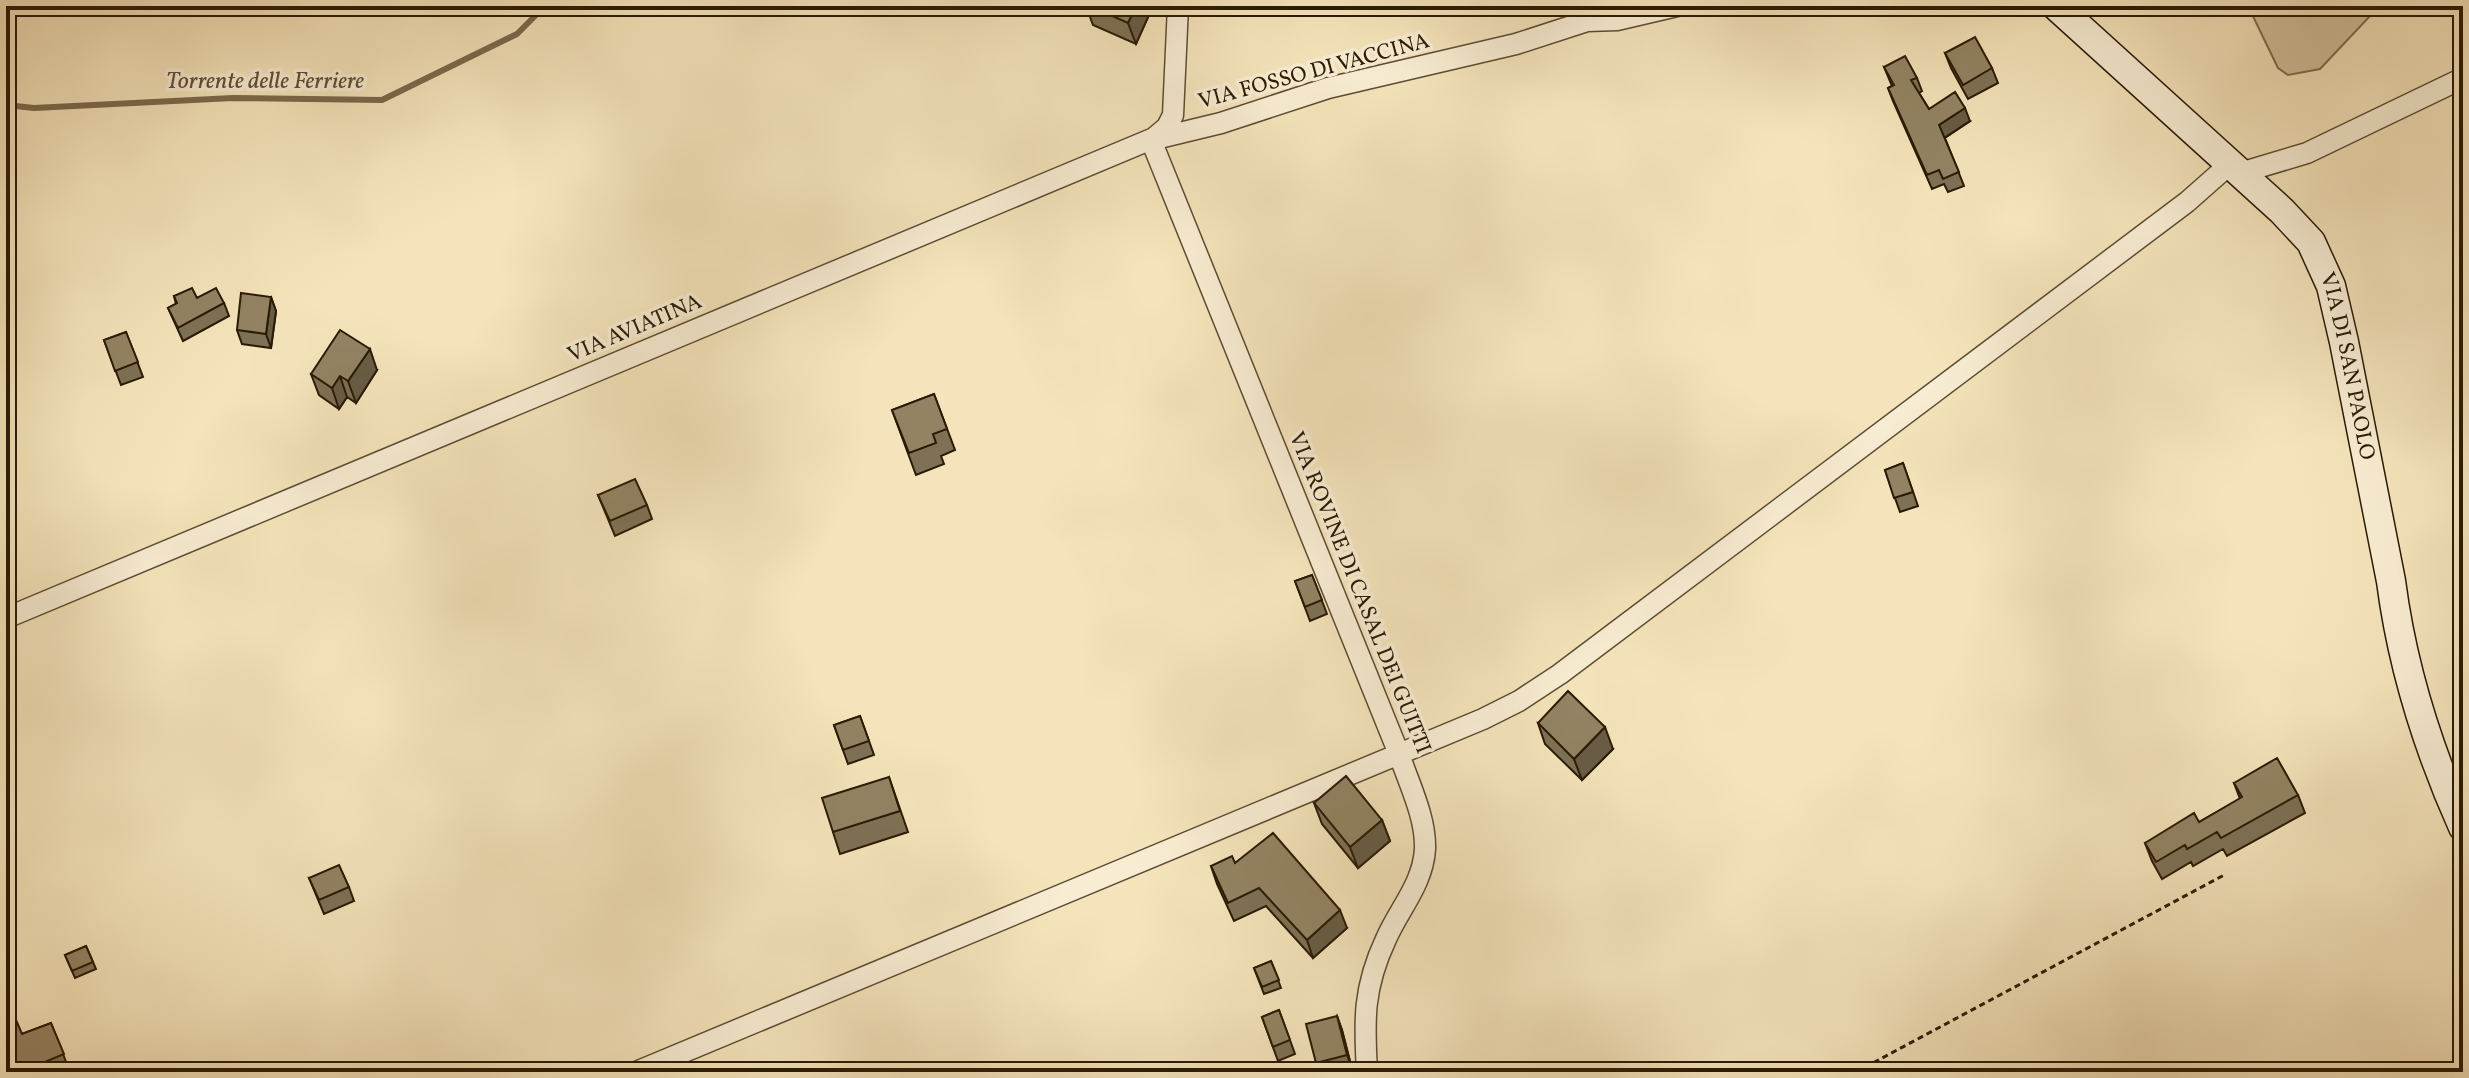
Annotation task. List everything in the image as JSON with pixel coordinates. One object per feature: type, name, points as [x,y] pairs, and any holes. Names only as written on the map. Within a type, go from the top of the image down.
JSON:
[{"type":"street","points":[[1151,140],[1167,127],[1173,115],[1178,6]]},
{"type":"street","name":"VIA FOSSO DI VACCINA","points":[[1151,140],[1231,120],[1328,88],[1516,44],[1587,21],[1617,20],[1677,6]]},
{"type":"street","name":"VIA DI SAN PAOLO","points":[[2056,6],[2305,234],[2317,254],[2331,286],[2344,342],[2403,654],[2438,767],[2463,827]]},
{"type":"street","points":[[636,1072],[1506,708],[1551,681],[2235,168],[2307,153],[2463,78]]},
{"type":"street","name":"VIA AVIATINA","points":[[6,618],[1151,140]]},
{"type":"street","name":"VIA ROVINE DI CASAL DEI GUITTI","points":[[1151,140],[1399,754],[1420,818],[1425,849],[1423,866],[1387,936],[1371,979],[1365,1011],[1367,1072]]},
{"type":"path","points":[[1856,1072],[2226,874]]},
{"type":"shaded area","points":[[2248,6],[2375,6],[2371,15],[2320,69],[2288,75],[2278,68]]},
{"type":"building","points":[[1090,6],[1136,6],[1128,23]]},
{"type":"building","points":[[1975,37],[1992,68],[1963,85],[1945,53]]},
{"type":"building","points":[[1905,56],[1917,78],[1911,80],[1929,109],[1955,92],[1965,108],[1939,125],[1959,172],[1943,179],[1939,170],[1927,175],[1888,88],[1894,85],[1884,67]]},
{"type":"building","points":[[192,288],[197,298],[216,288],[224,303],[178,328],[168,308],[177,303],[174,296]]},
{"type":"building","points":[[241,293],[271,297],[266,334],[237,330]]},
{"type":"building","points":[[340,330],[370,349],[348,381],[340,376],[332,388],[311,374]]},
{"type":"building","points":[[126,332],[138,362],[115,371],[104,340]]},
{"type":"building","points":[[934,394],[947,429],[933,434],[936,443],[909,453],[892,410]]},
{"type":"building","points":[[1903,463],[1913,492],[1894,498],[1885,470]]},
{"type":"building","points":[[635,479],[647,505],[610,521],[598,495]]},
{"type":"building","points":[[1312,575],[1322,600],[1305,607],[1295,581]]},
{"type":"building","points":[[1568,691],[1605,727],[1574,759],[1538,723]]},
{"type":"building","points":[[860,716],[869,741],[843,750],[834,725]]},
{"type":"building","points":[[2277,758],[2298,795],[2221,838],[2217,832],[2187,849],[2185,845],[2156,862],[2145,843],[2194,813],[2199,822],[2242,797],[2234,783]]},
{"type":"building","points":[[1346,776],[1382,820],[1350,847],[1314,803]]},
{"type":"building","points":[[889,777],[900,811],[833,832],[822,798]]},
{"type":"building","points":[[1273,833],[1340,910],[1307,940],[1259,888],[1228,903],[1211,866],[1232,856],[1235,863]]},
{"type":"building","points":[[339,865],[349,887],[319,900],[309,878]]},
{"type":"building","points":[[86,946],[93,962],[72,971],[65,955]]},
{"type":"building","points":[[1271,961],[1279,980],[1262,987],[1254,968]]},
{"type":"building","points":[[1279,1010],[1290,1040],[1273,1047],[1262,1017]]},
{"type":"building","points":[[1337,1016],[1347,1055],[1316,1063],[1306,1024]]},
{"type":"building","points":[[16,1020],[22,1034],[51,1023],[64,1054],[40,1064],[43,1072],[18,1072],[6,1041],[6,1024]]},
{"type":"waterway","name":"Torrente delle Ferriere","points":[[6,105],[34,108],[233,98],[382,100],[517,34],[545,6]]}]
